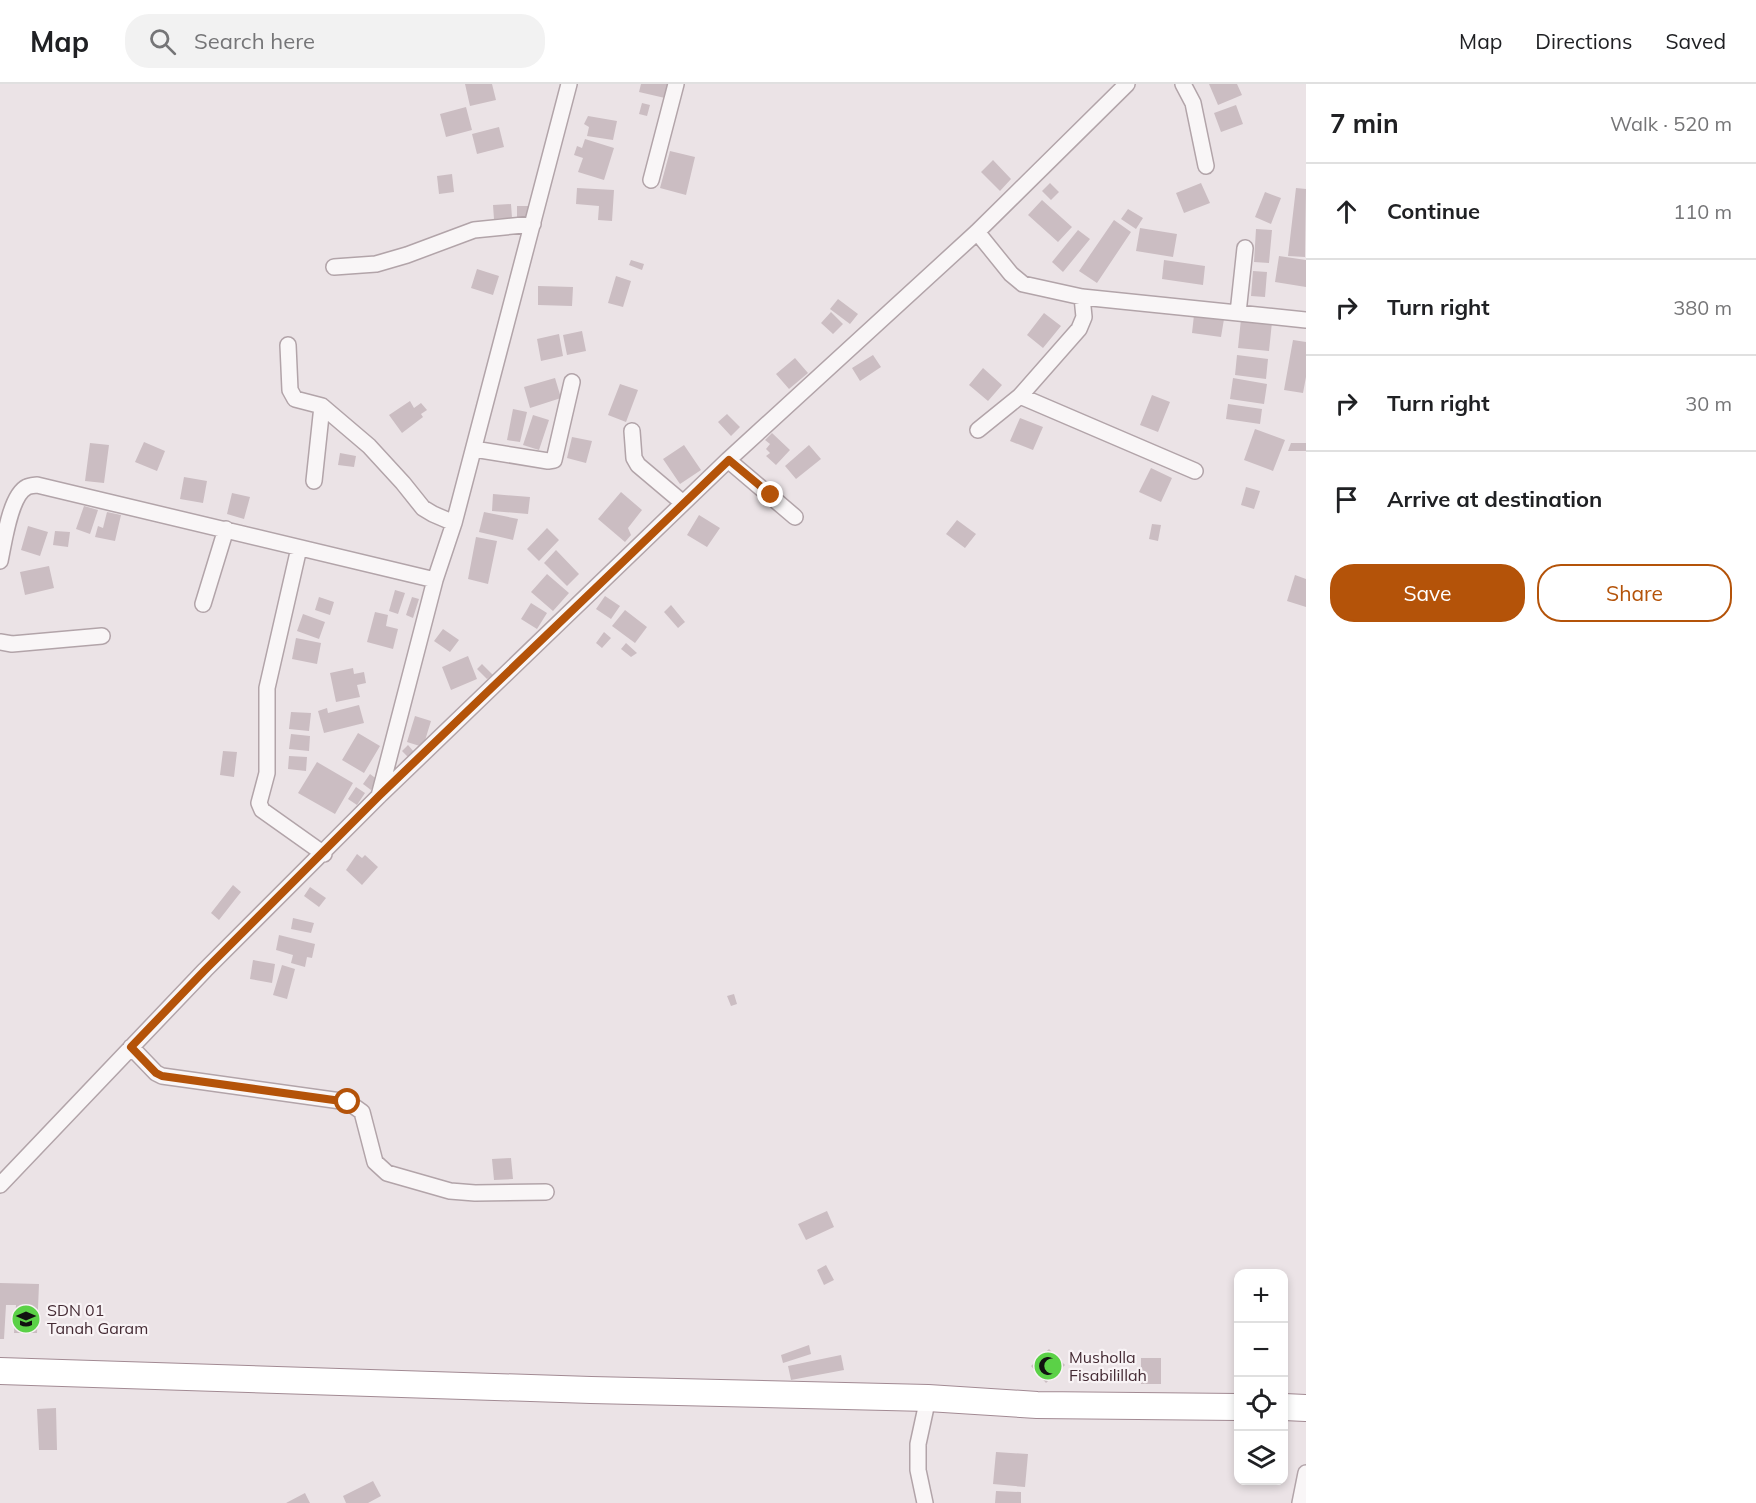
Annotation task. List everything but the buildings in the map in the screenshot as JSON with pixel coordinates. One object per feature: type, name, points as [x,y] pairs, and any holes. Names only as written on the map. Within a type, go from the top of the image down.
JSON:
[{"type":"highway","points":[[0,1371],[928,1398],[1037,1405],[1234,1407]]},
{"type":"highway","points":[[1288,1407],[1306,1407]]},
{"type":"street","points":[[379,796],[435,580],[454,523],[569,84]]},
{"type":"street","points":[[651,180],[676,84]]},
{"type":"street","points":[[3,1178],[205,970],[324,854],[379,796],[683,503],[977,232],[1127,84]]},
{"type":"street","points":[[1183,84],[1193,103],[1206,165]]},
{"type":"street","points":[[334,267],[376,264],[474,230],[533,225]]},
{"type":"street","points":[[977,232],[1016,280],[1023,284],[1082,297],[1306,320]]},
{"type":"street","points":[[1238,313],[1245,248]]},
{"type":"street","points":[[978,430],[1020,396],[1079,329],[1084,317],[1082,297]]},
{"type":"street","points":[[288,345],[292,395],[295,399],[322,406],[369,446],[423,508],[454,523]]},
{"type":"street","points":[[474,448],[548,461],[554,460],[572,382]]},
{"type":"street","points":[[1020,396],[1195,471]]},
{"type":"street","points":[[314,481],[322,406]]},
{"type":"street","points":[[632,431],[634,458],[638,465],[683,503]]},
{"type":"street","points":[[729,460],[795,517]]},
{"type":"street","points":[[1,554],[14,504],[20,492],[28,486],[37,485],[435,580]]},
{"type":"street","points":[[203,604],[226,529]]},
{"type":"street","points":[[299,548],[267,688],[267,768],[259,802],[262,810],[324,854]]},
{"type":"street","points":[[0,642],[12,644],[102,636]]},
{"type":"street","points":[[131,1047],[156,1073],[162,1076],[348,1102],[362,1112],[375,1162],[387,1173],[450,1191],[546,1192]]},
{"type":"street","points":[[925,1503],[918,1470],[918,1444],[928,1398]]},
{"type":"street","points":[[1300,1503],[1306,1473]]},
{"type":"place","name":"SDN 01 Tanah Garam","points":[[26,1319]]},
{"type":"place","name":"Musholla Fisabilillah","points":[[1048,1366]]},
{"type":"route","points":[[348,1102],[168,1078],[156,1073],[131,1047],[379,796],[729,460],[771,495]]}]
